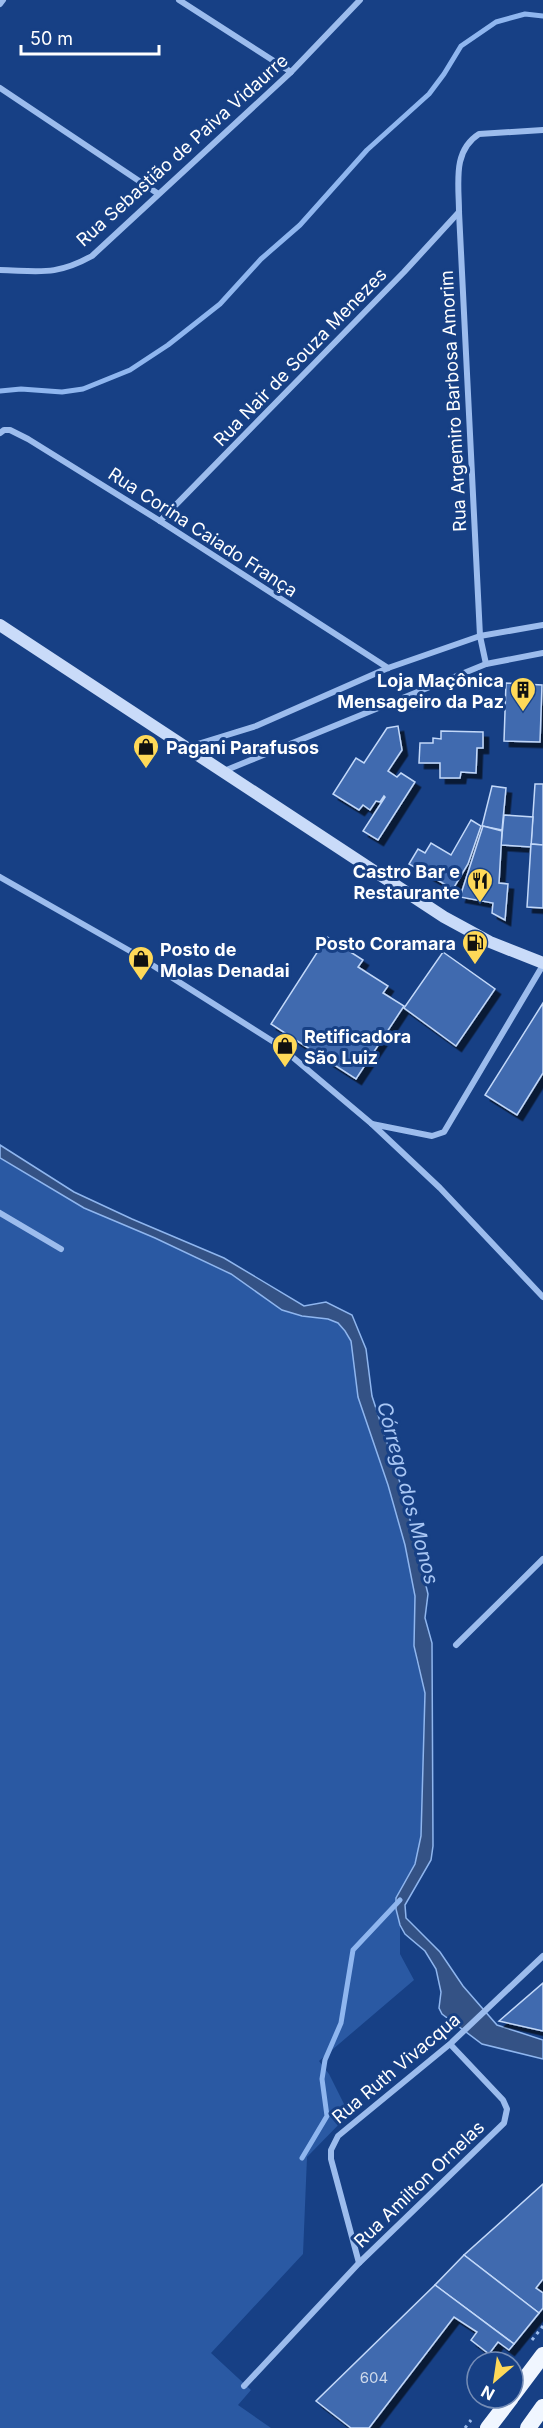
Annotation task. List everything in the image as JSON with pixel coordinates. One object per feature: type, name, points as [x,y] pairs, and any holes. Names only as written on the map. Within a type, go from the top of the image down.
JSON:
[{"type":"highway","points":[[525,2379],[543,2355]]},
{"type":"highway","points":[[528,2428],[543,2407]]},
{"type":"highway","points":[[488,2428],[502,2410]]},
{"type":"main road","points":[[0,626],[188,747],[444,917],[490,942],[543,964]]},
{"type":"street","points":[[0,4],[3,0]]},
{"type":"street","points":[[179,0],[291,72]]},
{"type":"street","name":"Rua Sebastião de Paiva Vidaurre","points":[[0,270],[53,272],[72,267],[92,256],[157,193],[291,72],[360,0]]},
{"type":"street","points":[[0,88],[157,193]]},
{"type":"street","name":"Rua Argemiro Barbosa Amorim","points":[[486,664],[480,636],[459,212],[459,160],[463,148],[478,134],[543,130]]},
{"type":"street","name":"Rua Nair de Souza Menezes","points":[[160,521],[404,272],[459,212]]},
{"type":"street","name":"Rua Corina Caiado França","points":[[0,434],[4,430],[10,430],[28,439],[388,668]]},
{"type":"street","points":[[188,747],[256,726],[388,668],[480,636],[543,625]]},
{"type":"street","points":[[224,771],[486,664],[543,653]]},
{"type":"street","points":[[0,877],[130,951],[277,1044],[372,1124],[440,1188],[541,1295]]},
{"type":"street","points":[[372,1124],[432,1137],[444,1132],[543,964]]},
{"type":"street","points":[[0,1213],[61,1250]]},
{"type":"street","points":[[541,1295],[543,1285]]},
{"type":"street","points":[[456,1645],[543,1559]]},
{"type":"street","name":"Rua Ruth Vivacqua","points":[[359,2263],[331,2159],[334,2143],[339,2136],[450,2044],[543,1956]]},
{"type":"street","name":"Rua Amilton Ornelas","points":[[359,2263],[504,2123],[507,2116],[503,2100],[450,2044]]},
{"type":"street","points":[[244,2385],[359,2263]]},
{"type":"shaded area","points":[[0,1145],[74,1192],[224,1258],[304,1306],[326,1302],[352,1315],[366,1349],[372,1396],[404,1495],[428,1594],[425,1618],[432,1643],[433,1846],[431,1860],[405,1905],[406,1918],[440,1952],[463,1986],[497,2025],[543,2040],[543,2059],[482,2044],[442,2014],[439,2008],[441,1992],[436,1969],[425,1951],[405,1934],[400,1925],[396,1898],[415,1864],[421,1836],[425,1693],[414,1646],[415,1596],[405,1545],[388,1485],[358,1397],[351,1341],[338,1323],[282,1310],[231,1274],[84,1208],[0,1158]]},
{"type":"shaded area","points":[[0,1158],[84,1208],[231,1274],[268,1301],[302,1316],[328,1319],[338,1323],[351,1341],[358,1397],[388,1485],[405,1545],[415,1596],[416,1659],[425,1693],[421,1836],[415,1864],[396,1898],[400,1925],[400,1954],[414,1980],[319,2061],[329,2074],[349,2114],[307,2157],[303,2254],[211,2353],[251,2390],[238,2405],[271,2428],[0,2428]]},
{"type":"building","name":"Loja Maçônica Mensageiro da Paz","points":[[506,683],[542,685],[540,742],[504,741]]},
{"type":"building","points":[[398,726],[402,750],[388,771],[397,777],[401,773],[415,782],[378,840],[363,831],[385,797],[380,802],[376,801],[370,810],[363,805],[359,810],[333,794],[356,758],[364,763],[387,728]]},
{"type":"building","points":[[441,731],[483,732],[483,748],[477,748],[476,773],[461,772],[460,778],[440,778],[440,763],[419,763],[420,743],[433,743],[433,738],[441,739]]},
{"type":"building","points":[[535,784],[543,784],[543,845],[531,844]]},
{"type":"building","points":[[492,786],[506,788],[502,830],[482,826]]},
{"type":"building","points":[[504,815],[533,817],[531,847],[501,845]]},
{"type":"building","points":[[471,820],[481,826],[468,864],[453,889],[409,864],[418,849],[425,853],[431,843],[451,855]]},
{"type":"building","points":[[483,826],[502,831],[499,883],[508,884],[505,920],[492,913],[493,903],[460,897]]},
{"type":"building","points":[[531,844],[543,845],[543,908],[527,907]]},
{"type":"building","points":[[327,937],[363,960],[358,967],[388,986],[383,993],[404,1006],[356,1079],[271,1024]]},
{"type":"building","points":[[443,952],[495,989],[456,1046],[404,1008]]},
{"type":"building","points":[[543,1003],[543,1073],[517,1115],[485,1095]]},
{"type":"building","points":[[543,1983],[543,2031],[499,2021]]},
{"type":"building","points":[[543,2184],[543,2279],[536,2288],[543,2293],[543,2308],[539,2313],[464,2255]]},
{"type":"building","points":[[464,2255],[539,2313],[514,2344],[435,2285]]},
{"type":"building","points":[[435,2285],[514,2344],[509,2350],[498,2342],[492,2350],[484,2350],[471,2340],[477,2332],[454,2317],[369,2428],[351,2428],[316,2401]]},
{"type":"waterway","points":[[0,391],[21,389],[62,392],[83,389],[130,370],[168,345],[220,304],[261,259],[300,225],[367,150],[429,94],[461,46],[496,22],[525,14],[543,16]]},
{"type":"waterway","points":[[302,2158],[327,2116],[322,2079],[325,2060],[341,2023],[353,1950],[400,1900]]},
{"type":"place","name":"Loja Maçônica Mensageiro da Paz","points":[[523,713]]},
{"type":"place","name":"Pagani Parafusos","points":[[146,770]]},
{"type":"place","name":"Castro Bar e Restaurante","points":[[480,904]]},
{"type":"place","name":"Posto Coramara","points":[[475,966]]},
{"type":"place","name":"Posto de Molas Denadai","points":[[141,982]]},
{"type":"place","name":"Retificadora São Luiz","points":[[285,1069]]},
{"type":"water label","name":"Córrego dos Monos","points":[[408,1493]]}]
